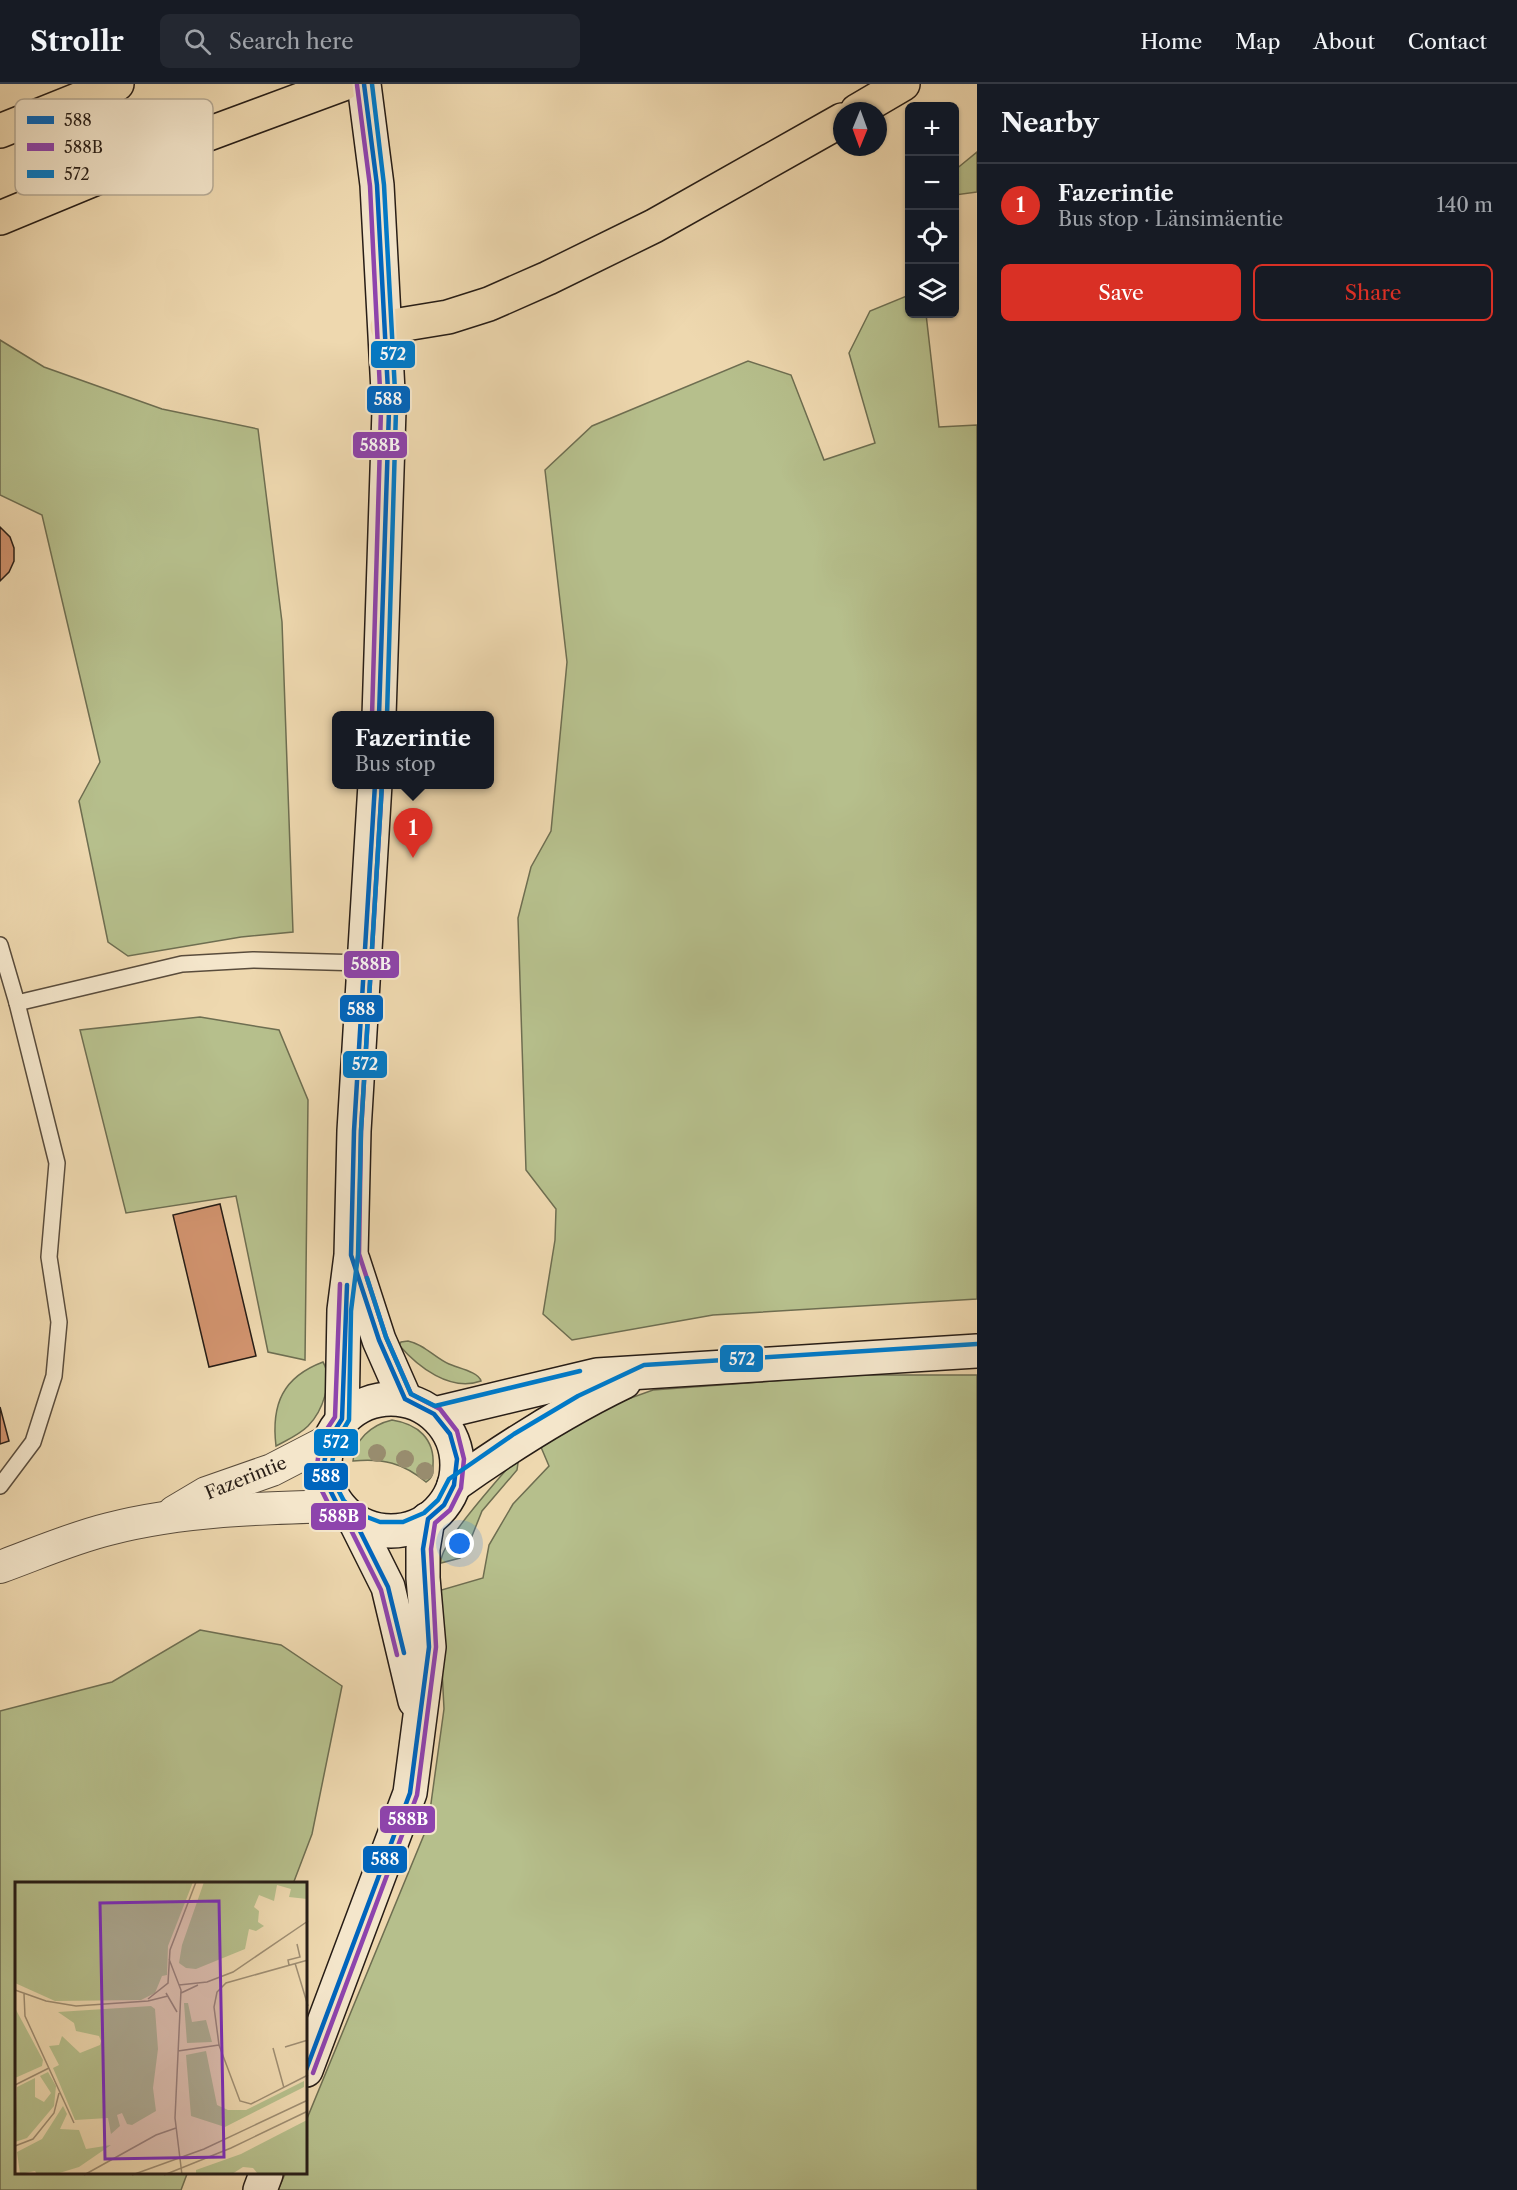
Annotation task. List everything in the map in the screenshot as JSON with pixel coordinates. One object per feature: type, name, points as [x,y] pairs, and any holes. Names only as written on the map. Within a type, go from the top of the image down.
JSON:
[{"type":"highway","points":[[80,99],[117,84]]},
{"type":"highway","points":[[213,132],[343,84]]},
{"type":"highway","points":[[872,102],[903,84]]},
{"type":"highway","points":[[0,131],[15,125]]},
{"type":"highway","points":[[387,327],[448,317],[489,304],[548,278],[654,226],[833,125]]},
{"type":"highway","points":[[0,218],[56,195]]},
{"type":"main road","points":[[364,84],[377,185],[387,327],[388,457],[379,711]]},
{"type":"main road","points":[[375,789],[363,963],[351,1255],[344,1310],[335,1430],[324,1464],[327,1486],[347,1514],[388,1587],[419,1720]]},
{"type":"main road","points":[[347,1514],[379,1530],[405,1530],[428,1520],[444,1505],[454,1485],[457,1459],[450,1434],[419,1406],[379,1340],[351,1255]]},
{"type":"main road","points":[[335,1430],[361,1405],[383,1399],[419,1406],[597,1375],[977,1351]]},
{"type":"main road","points":[[454,1485],[518,1440],[582,1402],[646,1372]]},
{"type":"main road","points":[[308,2065],[410,1793],[429,1647],[423,1578],[423,1549],[428,1520]]},
{"type":"main road","points":[[260,2190],[266,2175]]},
{"type":"street","name":"Fazerintie","points":[[166,1518],[206,1493],[272,1470],[335,1430]]},
{"type":"street","name":"Fazerintie","points":[[0,1567],[108,1529],[166,1518],[281,1508],[347,1514]]},
{"type":"lane","points":[[0,945],[57,1163],[49,1257],[59,1322],[54,1376],[33,1442],[0,1486]]},
{"type":"lane","points":[[17,1003],[182,964],[254,960],[363,963]]},
{"type":"green space","points":[[977,152],[977,192],[959,194],[959,167]]},
{"type":"green space","points":[[905,297],[905,318],[926,318],[939,427],[977,425],[977,1299],[713,1315],[572,1340],[543,1314],[555,1240],[556,1209],[526,1170],[518,918],[531,867],[551,831],[567,662],[545,470],[592,426],[748,361],[791,375],[824,460],[875,443],[849,353],[870,311]]},
{"type":"green space","points":[[0,340],[44,367],[162,409],[258,429],[282,622],[293,932],[241,937],[128,956],[108,942],[79,801],[100,762],[42,515],[0,495]]},
{"type":"green space","points":[[200,1017],[279,1030],[308,1100],[305,1360],[268,1352],[236,1196],[126,1213],[80,1030]]},
{"type":"green space","points":[[408,1341],[419,1345],[449,1364],[476,1375],[481,1381],[469,1384],[458,1383],[446,1380],[425,1369],[399,1345],[401,1342]]},
{"type":"green space","points":[[323,1362],[327,1387],[318,1413],[304,1429],[276,1446],[276,1417],[283,1394],[298,1376]]},
{"type":"green space","points":[[854,1375],[977,1375],[977,2190],[278,2190],[285,2175],[308,2175],[308,2116],[428,1825],[444,1709],[438,1591],[483,1578],[489,1545],[513,1504],[549,1466],[538,1440],[589,1413],[653,1390]]},
{"type":"green space","points":[[392,1420],[417,1429],[428,1441],[433,1456],[433,1471],[426,1482],[409,1470],[392,1463],[374,1460],[353,1461],[357,1446],[365,1434],[384,1422]]},
{"type":"green space","points":[[518,1463],[517,1470],[482,1511],[468,1546],[460,1558],[441,1563],[443,1554],[458,1528],[511,1464]]},
{"type":"green space","points":[[200,1630],[281,1645],[342,1686],[312,1834],[294,1882],[15,1882],[15,2175],[187,2175],[181,2190],[0,2190],[0,1711],[112,1682]]},
{"type":"building","points":[[0,527],[10,537],[14,548],[14,561],[9,572],[0,581]]},
{"type":"building","points":[[220,1204],[256,1356],[209,1367],[173,1215]]},
{"type":"building","points":[[0,1407],[9,1441],[0,1444]]},
{"type":"transit line","name":"588","points":[[364,84],[377,185],[389,410],[379,711]]},
{"type":"transit line","name":"572","points":[[372,84],[384,185],[396,410],[387,711]]},
{"type":"transit line","name":"588B","points":[[357,85],[370,186],[381,410],[372,711]]},
{"type":"transit line","name":"588","points":[[308,2065],[410,1793],[429,1647],[423,1549],[428,1519],[444,1505],[454,1485],[457,1459],[450,1434],[434,1414],[405,1399],[379,1340],[351,1255],[354,1131],[375,789]]},
{"type":"transit line","name":"588B","points":[[313,2073],[417,1795],[436,1647],[431,1549],[435,1523],[450,1510],[461,1488],[464,1459],[457,1431],[440,1409],[411,1394],[386,1337],[359,1254],[361,1131],[382,789]]},
{"type":"transit line","name":"572","points":[[382,789],[361,1131],[358,1255],[351,1311],[349,1420],[335,1444],[332,1464],[335,1484],[344,1501],[359,1514],[380,1522],[403,1522],[424,1513],[438,1500],[449,1479],[514,1434],[578,1396],[644,1365],[977,1344]]},
{"type":"transit line","name":"572","points":[[367,1278],[386,1337],[411,1394],[435,1406],[580,1371]]},
{"type":"transit line","name":"588B","points":[[340,1284],[335,1417],[321,1438],[317,1465],[321,1489],[331,1509],[349,1526],[381,1590],[397,1655]]},
{"type":"transit line","name":"588","points":[[347,1285],[342,1419],[328,1441],[324,1464],[328,1486],[338,1506],[355,1521],[388,1587],[404,1653]]},
{"type":"place","name":"Fazerintie","points":[[413,858]]}]
